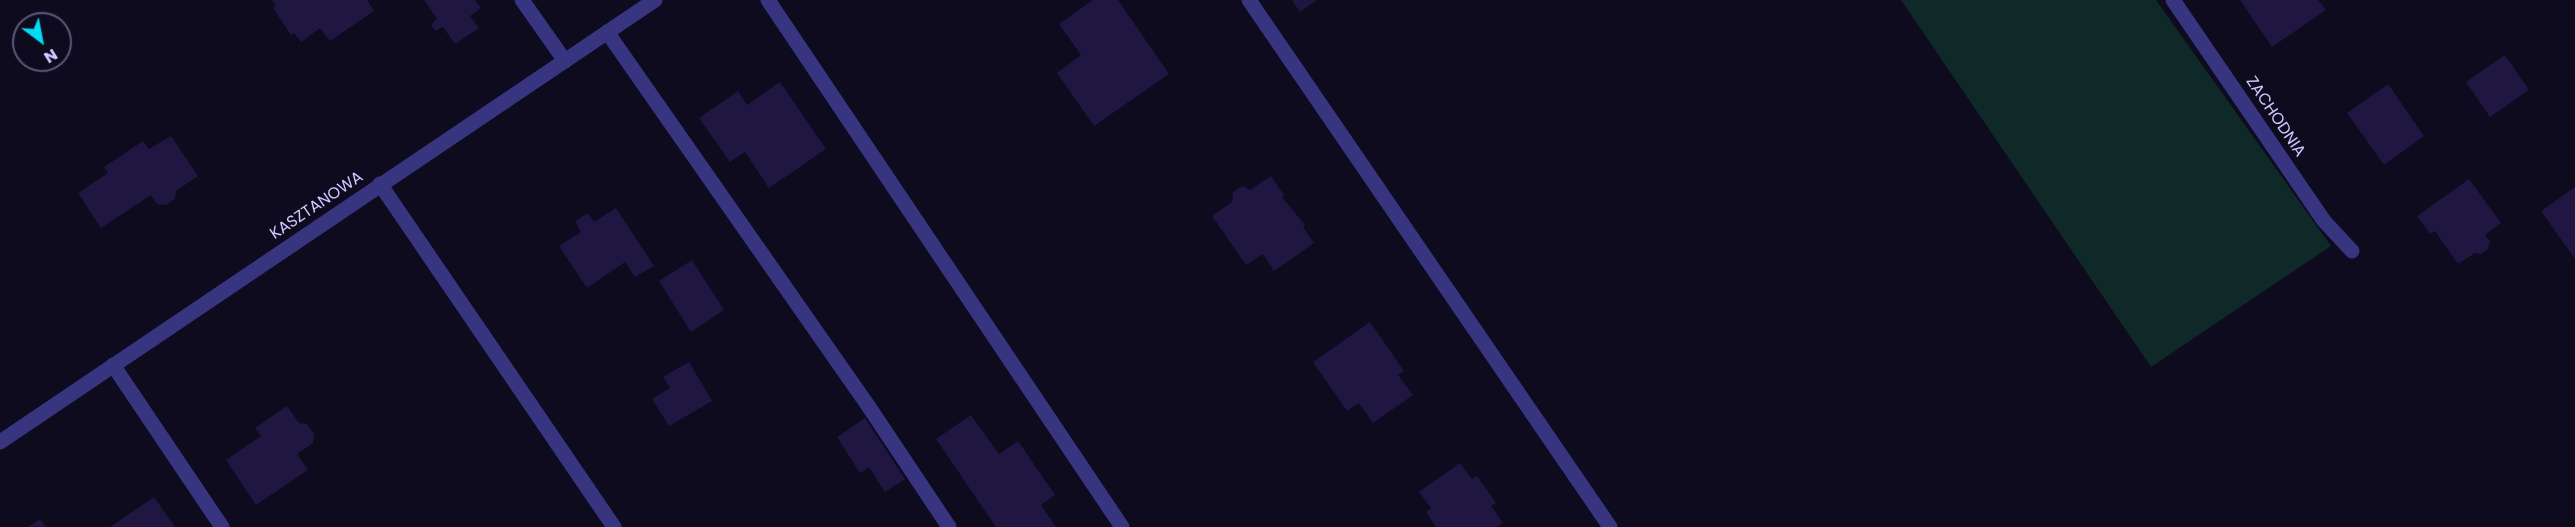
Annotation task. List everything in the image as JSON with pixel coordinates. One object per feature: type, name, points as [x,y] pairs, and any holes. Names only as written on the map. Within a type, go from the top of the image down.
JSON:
[{"type":"street","points":[[522,0],[565,62]]},
{"type":"street","name":"KASZTANOWA","points":[[0,442],[655,0]]},
{"type":"street","points":[[768,0],[1122,527]]},
{"type":"street","points":[[1249,0],[1610,527]]},
{"type":"street","name":"ZACHODNIA","points":[[2173,0],[2324,221],[2352,251]]},
{"type":"street","points":[[607,32],[870,407],[950,527]]},
{"type":"street","points":[[380,184],[614,527]]},
{"type":"street","points":[[113,365],[222,527]]},
{"type":"green space","points":[[1901,0],[2156,0],[2331,246],[2151,367]]},
{"type":"building","points":[[272,0],[367,0],[374,11],[330,41],[320,28],[301,42],[294,33],[291,35],[273,8],[276,6]]},
{"type":"building","points":[[424,0],[475,0],[481,8],[470,16],[479,28],[455,44],[443,27],[435,31],[431,25],[437,19]]},
{"type":"building","points":[[1093,0],[1118,0],[1169,74],[1094,126],[1057,73],[1081,55],[1059,24]]},
{"type":"building","points":[[1292,0],[1317,0],[1300,12]]},
{"type":"building","points":[[2240,0],[2318,0],[2326,10],[2272,47]]},
{"type":"building","points":[[2505,55],[2529,90],[2490,117],[2466,82]]},
{"type":"building","points":[[780,82],[826,149],[769,188],[745,152],[730,162],[699,118],[738,91],[747,105]]},
{"type":"building","points":[[2388,84],[2424,136],[2384,165],[2347,113]]},
{"type":"building","points":[[171,136],[198,176],[176,191],[175,199],[166,205],[157,204],[151,195],[101,228],[78,193],[108,173],[104,167],[143,141],[149,149]]},
{"type":"building","points":[[1271,176],[1284,195],[1282,197],[1305,225],[1303,227],[1314,243],[1274,271],[1263,254],[1246,265],[1212,216],[1232,202],[1233,192],[1242,186],[1250,190]]},
{"type":"building","points":[[2469,179],[2501,223],[2485,235],[2490,241],[2488,249],[2481,254],[2475,253],[2458,264],[2435,231],[2430,234],[2417,216]]},
{"type":"building","points":[[2575,187],[2575,259],[2541,211]]},
{"type":"building","points":[[616,208],[654,266],[635,277],[625,262],[587,288],[559,246],[581,232],[575,221],[588,213],[594,222]]},
{"type":"building","points":[[692,260],[724,310],[691,332],[659,281]]},
{"type":"building","points":[[1370,322],[1404,371],[1398,375],[1413,395],[1373,423],[1359,403],[1347,411],[1313,362]]},
{"type":"building","points":[[689,362],[712,401],[669,426],[652,399],[670,388],[663,377]]},
{"type":"building","points":[[287,406],[299,423],[307,424],[314,434],[313,443],[297,454],[308,470],[256,505],[226,460],[261,436],[255,428]]},
{"type":"building","points":[[971,415],[999,454],[1018,441],[1055,495],[1041,505],[1056,527],[996,527],[936,439]]},
{"type":"building","points":[[865,418],[905,479],[885,492],[869,467],[860,473],[837,437]]},
{"type":"building","points":[[1460,463],[1472,479],[1477,476],[1496,503],[1491,506],[1503,523],[1497,527],[1436,527],[1426,512],[1431,508],[1419,492]]},
{"type":"building","points":[[154,497],[175,527],[110,527]]},
{"type":"building","points":[[40,519],[46,527],[28,527]]}]
